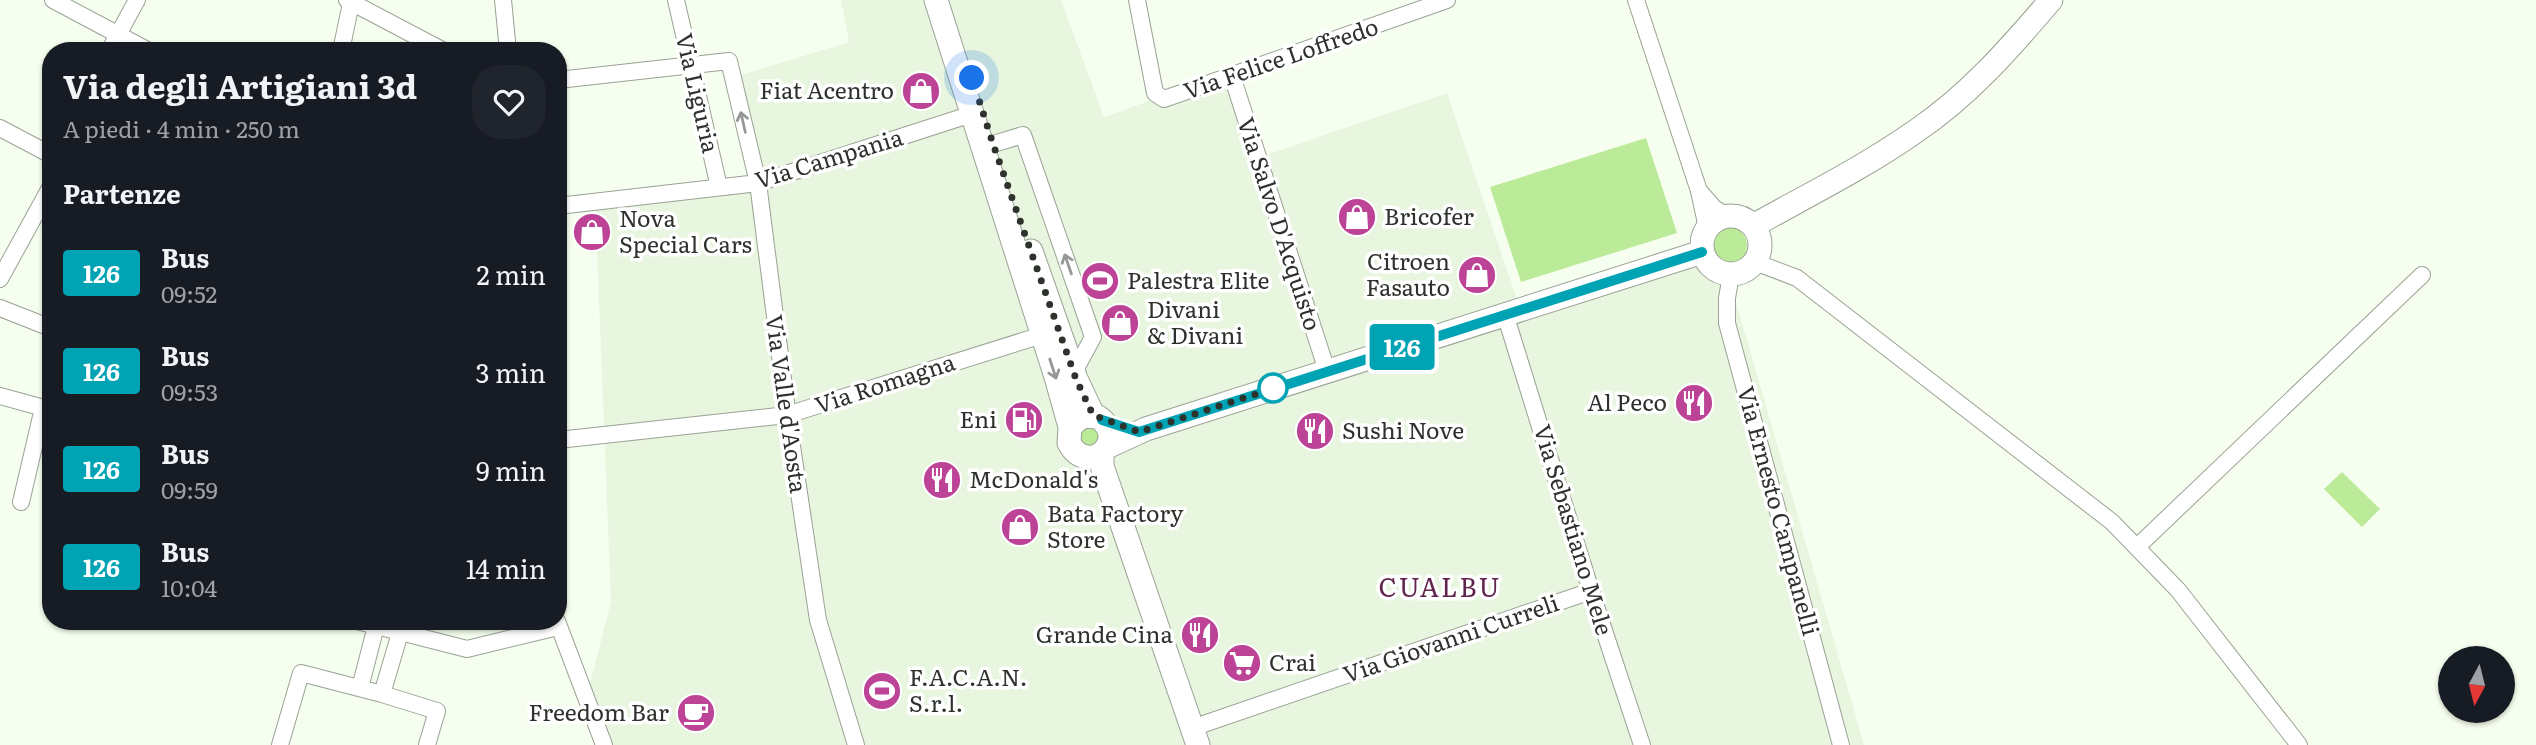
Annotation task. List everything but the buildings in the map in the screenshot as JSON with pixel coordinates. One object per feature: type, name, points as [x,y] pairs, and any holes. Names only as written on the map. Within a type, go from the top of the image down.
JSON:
[{"type":"main road","points":[[936,0],[1042,335],[1070,427],[1069,443],[1074,451],[1097,452],[1139,432],[1702,252]]},
{"type":"main road","points":[[950,0],[993,144],[1074,372],[1098,418],[1110,433],[1097,452]]},
{"type":"main road","points":[[1753,226],[1917,131],[1986,72],[2051,0]]},
{"type":"main road","points":[[1727,216],[1741,218],[1753,226],[1760,243],[1755,262],[1745,271],[1731,275],[1712,268],[1702,252],[1707,228],[1727,216]]},
{"type":"main road","points":[[1070,427],[1077,419],[1098,418],[1139,432]]},
{"type":"main road","points":[[1097,452],[1191,739]]},
{"type":"street","points":[[53,0],[132,42]]},
{"type":"street","points":[[114,42],[137,0]]},
{"type":"street","points":[[503,0],[507,42]]},
{"type":"street","name":"Via Liguria","points":[[676,0],[719,187]]},
{"type":"street","name":"Via Felice Loffredo","points":[[1137,0],[1155,93],[1168,99],[1447,0]]},
{"type":"street","points":[[1636,0],[1699,191],[1707,228]]},
{"type":"street","points":[[342,42],[349,1],[427,42]]},
{"type":"street","name":"Via Valle d'Aosta","points":[[691,64],[729,61],[758,183],[787,415],[818,620],[856,745]]},
{"type":"street","points":[[567,79],[691,64]]},
{"type":"street","name":"Via Salvo D'Acquisto","points":[[1232,76],[1327,371]]},
{"type":"street","name":"Via Campania","points":[[567,205],[758,183],[972,114]]},
{"type":"street","points":[[0,128],[42,150]]},
{"type":"street","points":[[993,144],[1023,135],[1093,337],[1074,372]]},
{"type":"street","points":[[1699,191],[1714,208],[1727,216]]},
{"type":"street","points":[[0,279],[42,202]]},
{"type":"street","points":[[1755,262],[1797,278],[2112,522],[2179,590],[2300,745]]},
{"type":"street","name":"Via Ernesto Campanelli","points":[[1731,275],[1727,323],[1841,745]]},
{"type":"street","points":[[2137,547],[2422,275]]},
{"type":"street","points":[[0,309],[42,325]]},
{"type":"street","name":"Via Sebastiano Mele","points":[[1505,313],[1642,745]]},
{"type":"street","name":"Via Romagna","points":[[567,439],[787,415],[1042,335]]},
{"type":"street","points":[[0,396],[42,408]]},
{"type":"street","points":[[21,502],[42,427]]},
{"type":"street","name":"Via Giovanni Curreli","points":[[1191,739],[1591,590]]},
{"type":"street","points":[[360,688],[375,630]]},
{"type":"street","points":[[390,630],[467,649],[535,630]]},
{"type":"street","points":[[559,630],[604,745]]},
{"type":"street","points":[[382,694],[400,633]]},
{"type":"street","points":[[280,745],[301,674],[437,710],[427,745]]},
{"type":"shaded area","points":[[841,0],[1061,0],[1104,117],[1231,72],[1258,158],[1447,93],[1520,308],[1719,243],[1864,745],[599,745],[588,691],[611,602],[595,199],[757,184],[741,75],[849,42]]},
{"type":"green space","points":[[1646,138],[1677,233],[1521,282],[1490,187]]},
{"type":"green space","points":[[1726,225],[1741,231],[1747,246],[1741,261],[1726,267],[1711,261],[1705,246],[1711,231]]},
{"type":"green space","points":[[1088,421],[1104,437],[1087,452],[1075,429]]},
{"type":"green space","points":[[2342,472],[2380,509],[2362,527],[2324,489]]},
{"type":"bus line","name":"126","points":[[1102,420],[1139,432],[1702,252]]},
{"type":"place","name":"Fiat Acentro","points":[[921,91]]},
{"type":"place","name":"Bricofer","points":[[1357,217]]},
{"type":"place","name":"Nova Special Cars","points":[[592,232]]},
{"type":"place","name":"Citroen Fasauto","points":[[1477,275]]},
{"type":"place","name":"Palestra Elite","points":[[1100,281]]},
{"type":"place","name":"Divani & Divani","points":[[1120,323]]},
{"type":"place","name":"Al Peco","points":[[1694,403]]},
{"type":"place","name":"Eni","points":[[1024,420]]},
{"type":"place","name":"Sushi Nove","points":[[1315,431]]},
{"type":"place","name":"McDonald's","points":[[942,480]]},
{"type":"place","name":"Bata Factory Store","points":[[1020,527]]},
{"type":"place","name":"Grande Cina","points":[[1200,635]]},
{"type":"place","name":"Crai","points":[[1242,663]]},
{"type":"place","name":"F.A.C.A.N. S.r.l.","points":[[882,691]]},
{"type":"place","name":"Freedom Bar","points":[[696,713]]},
{"type":"district","name":"CUALBU","points":[[1440,588]]},
{"type":"route","points":[[972,78],[1076,379],[1093,415],[1139,432],[1273,388]]}]
